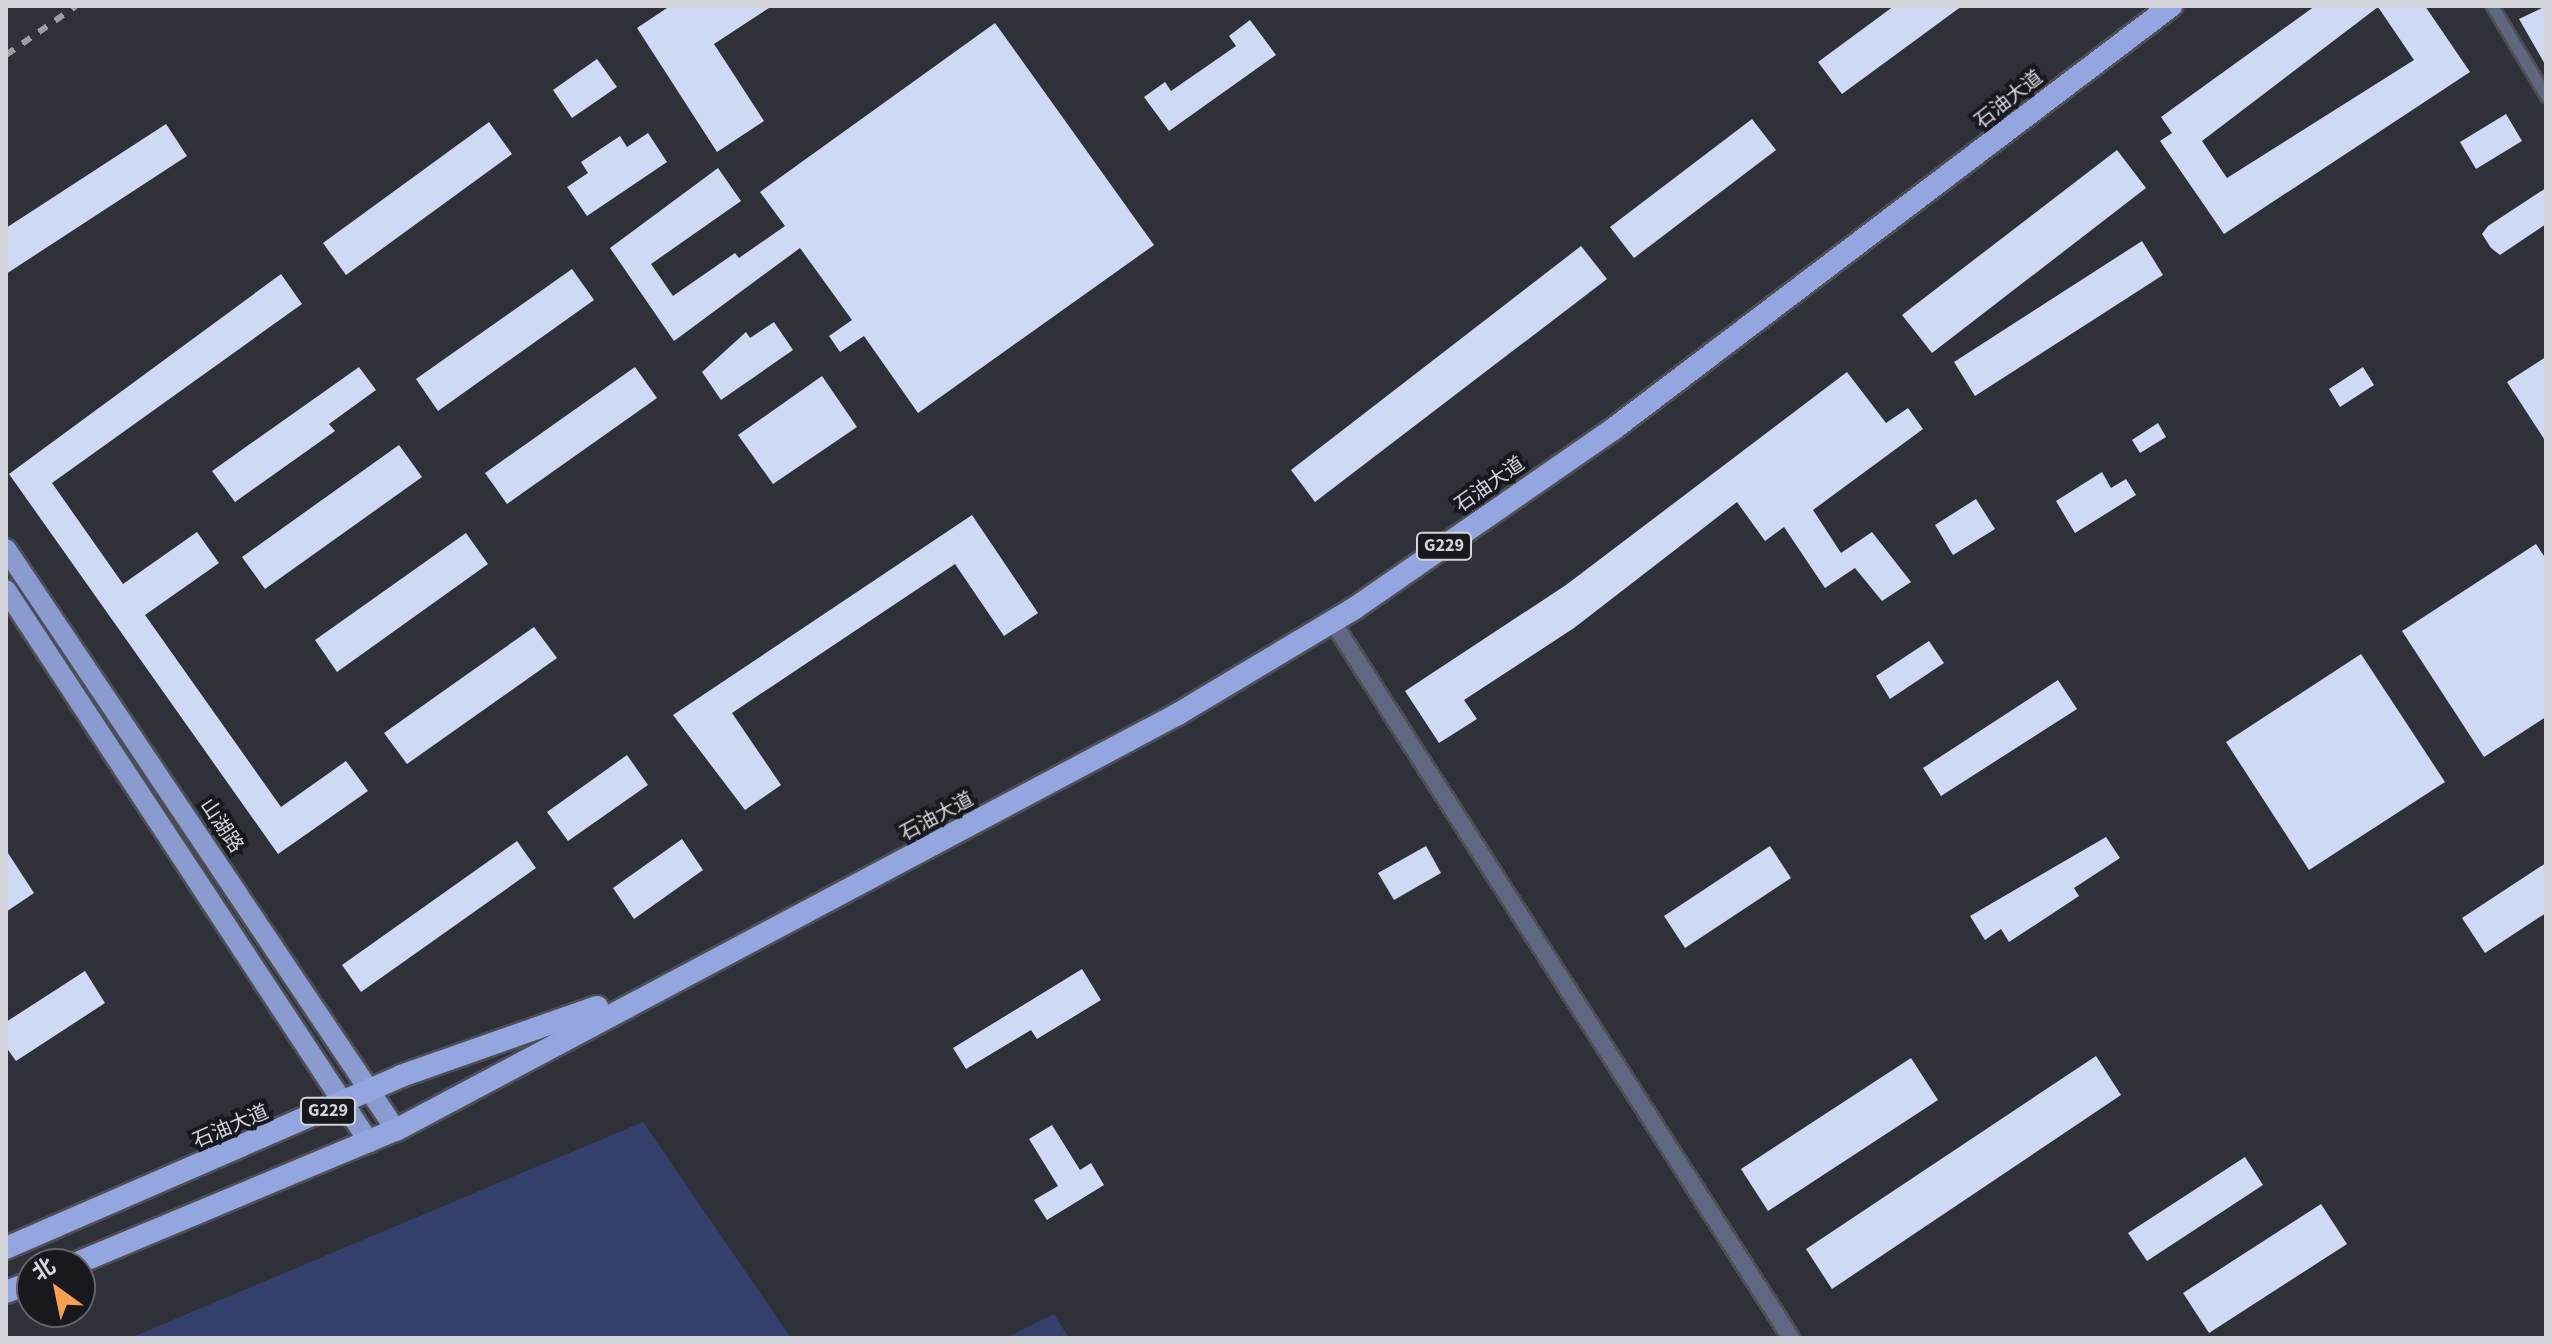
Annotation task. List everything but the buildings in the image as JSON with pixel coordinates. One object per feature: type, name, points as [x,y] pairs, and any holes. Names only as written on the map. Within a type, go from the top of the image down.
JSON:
[{"type":"highway","name":"石油大道","points":[[96,1255],[396,1130],[654,987],[1178,714],[1332,621],[1612,430],[2171,6]]},
{"type":"highway","name":"石油大道","points":[[6,1248],[370,1092],[654,987]]},
{"type":"main road","name":"山湖路","points":[[6,549],[396,1130]]},
{"type":"main road","points":[[6,590],[369,1142]]},
{"type":"street","points":[[1332,621],[1791,1338]]},
{"type":"lane","points":[[2492,6],[2546,96]]},
{"type":"shaded area","points":[[643,1122],[791,1338],[130,1338]]},
{"type":"shaded area","points":[[1054,1314],[1069,1338],[1006,1338]]},
{"type":"railway","points":[[6,55],[76,6]]}]
